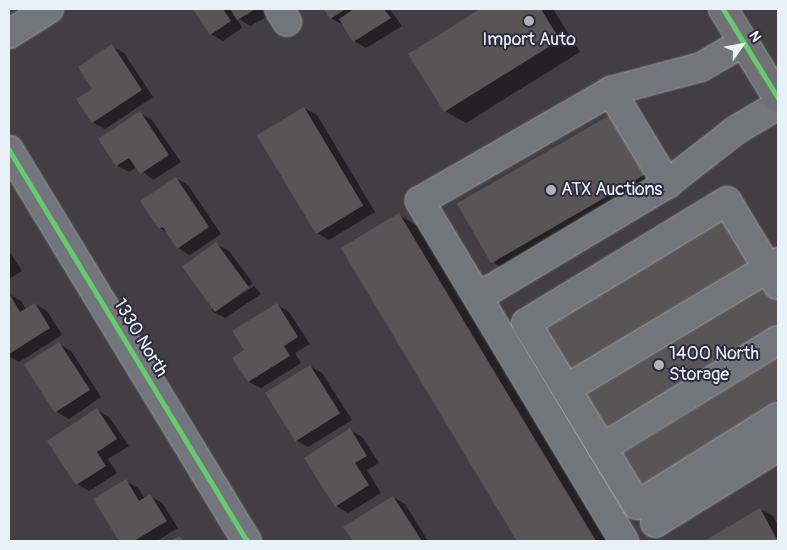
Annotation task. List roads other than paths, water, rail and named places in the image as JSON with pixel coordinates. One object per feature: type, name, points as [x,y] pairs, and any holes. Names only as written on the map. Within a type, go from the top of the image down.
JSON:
[{"type":"main road","points":[[723,9],[778,98]]},
{"type":"street","points":[[9,34],[50,9]]},
{"type":"street","points":[[624,541],[420,201],[611,91],[701,67],[744,42]]},
{"type":"street","points":[[611,91],[667,184]]},
{"type":"street","points":[[478,297],[667,184],[736,130],[778,105]]},
{"type":"street","name":"1330 North","points":[[9,150],[247,541]]},
{"type":"street","points":[[566,389],[775,271],[727,201],[526,323],[566,389],[637,505],[778,417]]},
{"type":"street","points":[[602,448],[778,340]]},
{"type":"street","points":[[655,523],[778,447]]},
{"type":"place","name":"Import Auto","points":[[529,21]]},
{"type":"place","name":"ATX Auctions","points":[[551,190]]},
{"type":"place","name":"1400 North Storage","points":[[659,365]]}]
